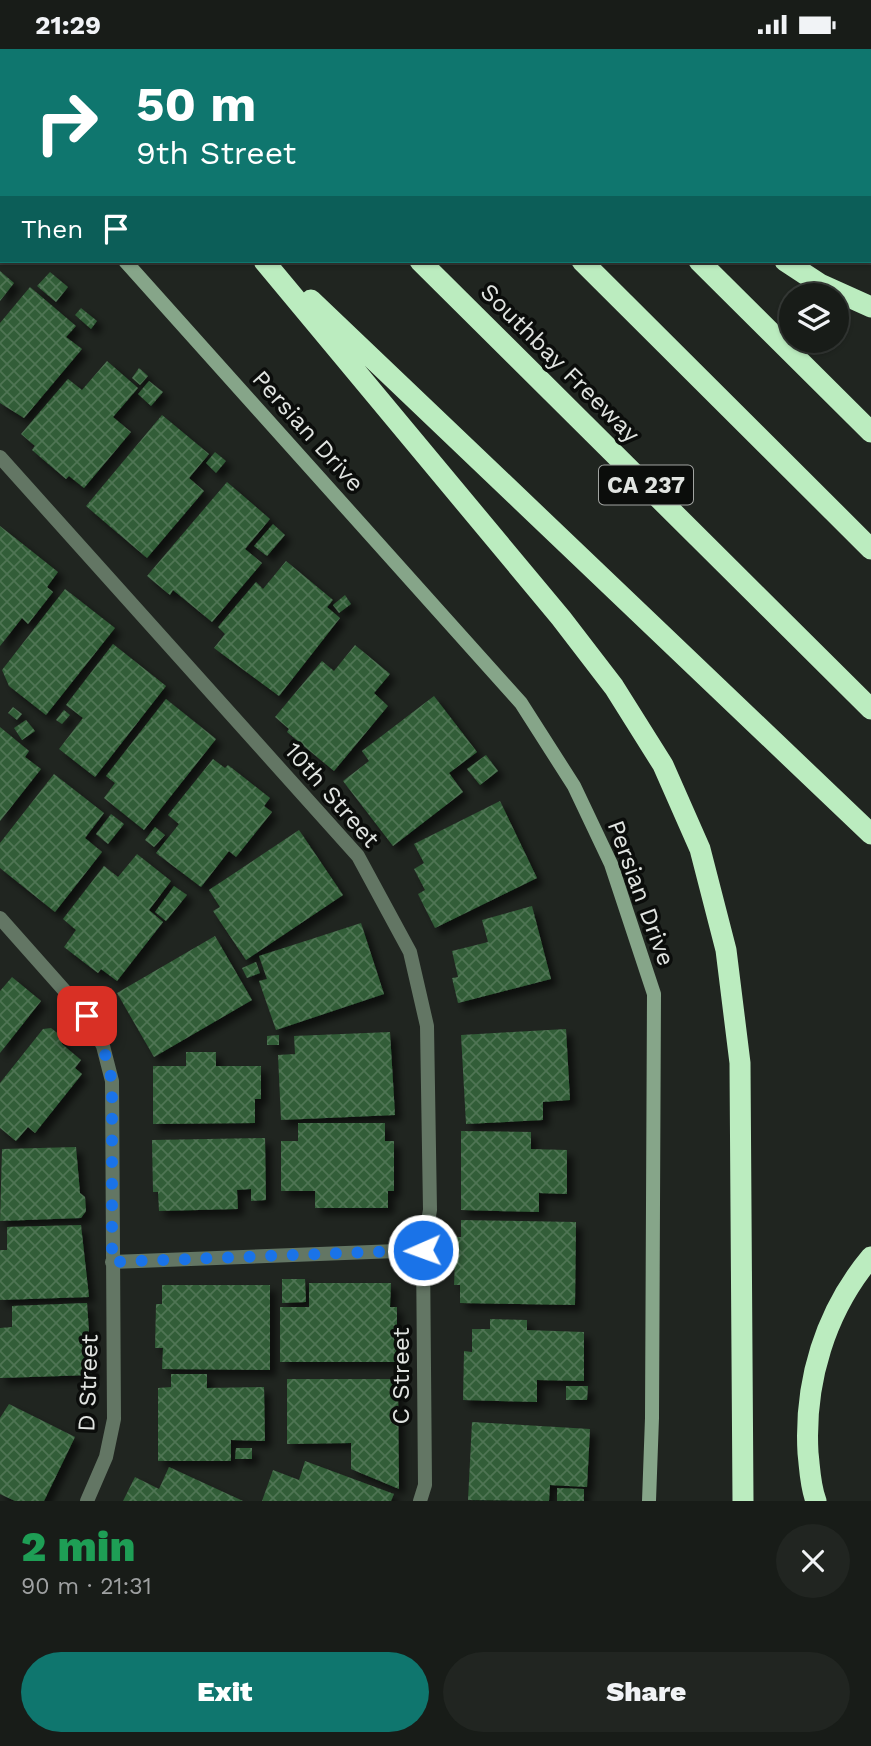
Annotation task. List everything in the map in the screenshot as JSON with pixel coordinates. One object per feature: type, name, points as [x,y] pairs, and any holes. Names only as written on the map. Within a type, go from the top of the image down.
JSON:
[{"type":"highway","points":[[268,263],[469,448],[871,834]]},
{"type":"highway","points":[[268,263],[561,618],[614,687],[663,765],[699,849],[726,950],[740,1063],[743,1501]]},
{"type":"highway","name":"Southbay Freeway","points":[[423,263],[871,709]]},
{"type":"highway","points":[[584,263],[871,549]]},
{"type":"highway","points":[[701,263],[871,432]]},
{"type":"highway","points":[[788,263],[820,284],[871,307]]},
{"type":"highway","points":[[816,1501],[811,1488],[806,1417],[818,1349],[855,1276],[871,1257]]},
{"type":"street","name":"Persian Drive","points":[[127,263],[521,703],[574,786],[611,864],[654,994],[653,1405],[649,1501]]},
{"type":"lane","name":"10th Street","points":[[0,457],[358,856],[410,952],[426,1026],[430,1210],[423,1250]]},
{"type":"lane","name":"D Street","points":[[0,918],[87,1016],[103,1046],[112,1081],[114,1419],[106,1457],[87,1501]]},
{"type":"lane","points":[[112,1262],[423,1250]]},
{"type":"lane","name":"C Street","points":[[420,1501],[425,1485],[423,1250]]},
{"type":"building","points":[[0,271],[14,283],[0,301]]},
{"type":"building","points":[[50,272],[68,287],[56,302],[37,286]]},
{"type":"building","points":[[30,287],[76,326],[66,337],[82,349],[24,418],[0,403],[0,323]]},
{"type":"building","points":[[81,308],[97,321],[91,329],[75,315]]},
{"type":"building","points":[[107,361],[138,388],[113,417],[131,432],[84,488],[69,476],[66,479],[32,450],[35,446],[21,434],[68,379],[82,390]]},
{"type":"building","points":[[139,368],[148,376],[140,385],[132,378]]},
{"type":"building","points":[[149,381],[163,392],[151,406],[138,394]]},
{"type":"building","points":[[162,415],[209,454],[189,478],[204,491],[147,558],[86,506]]},
{"type":"building","points":[[215,452],[226,461],[216,473],[206,463]]},
{"type":"building","points":[[227,482],[270,519],[245,549],[262,563],[212,622],[173,590],[170,595],[147,576]]},
{"type":"building","points":[[273,524],[285,535],[267,556],[254,546]]},
{"type":"building","points":[[0,526],[58,572],[47,587],[53,592],[28,624],[22,618],[0,646]]},
{"type":"building","points":[[286,561],[333,600],[327,607],[340,618],[279,696],[214,648],[225,634],[218,627],[256,582],[263,589]]},
{"type":"building","points":[[65,589],[115,628],[46,715],[9,686],[2,670]]},
{"type":"building","points":[[345,595],[351,604],[339,613],[333,605]]},
{"type":"building","points":[[113,644],[166,686],[95,777],[59,749],[83,718],[66,705]]},
{"type":"building","points":[[355,645],[390,674],[374,693],[388,706],[334,771],[287,732],[289,729],[275,717],[322,661],[334,671]]},
{"type":"building","points":[[434,696],[477,752],[449,773],[463,792],[393,846],[343,781],[369,761],[362,751]]},
{"type":"building","points":[[166,699],[216,739],[144,830],[104,798],[115,783],[106,776]]},
{"type":"building","points":[[13,707],[22,714],[17,720],[8,713]]},
{"type":"building","points":[[64,710],[70,715],[62,724],[56,720]]},
{"type":"building","points":[[26,720],[35,731],[22,740],[14,728]]},
{"type":"building","points":[[0,727],[29,751],[25,757],[41,769],[0,821]]},
{"type":"building","points":[[486,755],[498,771],[480,785],[467,769]]},
{"type":"building","points":[[213,759],[225,768],[228,765],[270,798],[264,806],[272,812],[236,857],[229,851],[201,887],[156,853],[179,824],[168,815]]},
{"type":"building","points":[[54,774],[104,813],[85,838],[102,852],[55,912],[0,868],[0,843]]},
{"type":"building","points":[[500,801],[537,878],[435,928],[418,894],[425,890],[414,869],[424,863],[414,844]]},
{"type":"building","points":[[111,814],[124,824],[108,844],[96,834]]},
{"type":"building","points":[[155,827],[165,835],[154,847],[145,840]]},
{"type":"building","points":[[299,830],[343,895],[246,960],[213,911],[220,907],[209,890]]},
{"type":"building","points":[[137,854],[171,881],[149,910],[163,922],[117,981],[101,969],[98,973],[64,947],[76,930],[63,919],[104,866],[118,877]]},
{"type":"building","points":[[174,886],[187,895],[166,921],[155,912]]},
{"type":"building","points":[[532,906],[551,979],[458,1003],[452,978],[458,977],[452,951],[488,942],[482,920]]},
{"type":"building","points":[[361,923],[384,994],[276,1030],[259,981],[267,979],[259,956]]},
{"type":"building","points":[[215,936],[252,1000],[154,1057],[117,993]]},
{"type":"building","points":[[256,962],[260,973],[247,978],[242,968]]},
{"type":"building","points":[[12,977],[41,1001],[0,1053],[0,991]]},
{"type":"building","points":[[51,1028],[61,1036],[62,1044],[81,1060],[75,1068],[82,1074],[35,1133],[28,1127],[16,1141],[0,1128],[0,1083],[43,1029]]},
{"type":"building","points":[[566,1029],[570,1100],[543,1102],[543,1120],[466,1124],[461,1035]]},
{"type":"building","points":[[390,1032],[395,1115],[281,1120],[278,1055],[295,1054],[294,1036]]},
{"type":"building","points":[[279,1035],[279,1045],[267,1045],[267,1036]]},
{"type":"building","points":[[186,1052],[216,1052],[216,1066],[261,1066],[261,1099],[255,1099],[255,1123],[153,1124],[153,1066],[186,1066]]},
{"type":"building","points":[[298,1123],[385,1123],[385,1141],[394,1141],[394,1191],[388,1191],[388,1208],[315,1208],[315,1191],[281,1191],[281,1141],[298,1141]]},
{"type":"building","points":[[461,1131],[531,1132],[531,1149],[567,1150],[567,1194],[539,1193],[539,1212],[461,1210]]},
{"type":"building","points":[[265,1138],[266,1200],[251,1201],[251,1189],[237,1190],[238,1209],[159,1211],[158,1192],[153,1192],[152,1140]]},
{"type":"building","points":[[76,1147],[80,1193],[85,1197],[86,1211],[81,1218],[0,1221],[2,1149]]},
{"type":"building","points":[[461,1220],[576,1222],[575,1305],[460,1303],[460,1285],[454,1285],[456,1237],[461,1237]]},
{"type":"building","points":[[81,1225],[89,1297],[0,1300],[0,1250],[7,1250],[7,1227]]},
{"type":"building","points":[[282,1279],[305,1279],[306,1302],[282,1303]]},
{"type":"building","points":[[309,1283],[391,1283],[390,1307],[397,1307],[397,1362],[280,1362],[280,1307],[309,1307]]},
{"type":"building","points":[[162,1285],[270,1285],[270,1370],[162,1369],[163,1348],[155,1348],[156,1304],[162,1304]]},
{"type":"building","points":[[87,1303],[92,1375],[0,1378],[0,1328],[12,1327],[12,1306]]},
{"type":"building","points":[[490,1319],[527,1320],[527,1330],[584,1332],[584,1381],[537,1380],[537,1402],[463,1400],[464,1351],[472,1352],[472,1329],[490,1329]]},
{"type":"building","points":[[171,1374],[207,1374],[207,1388],[264,1387],[265,1441],[231,1440],[231,1461],[158,1461],[158,1388],[171,1387]]},
{"type":"building","points":[[287,1379],[398,1379],[399,1489],[351,1469],[351,1443],[287,1444]]},
{"type":"building","points":[[566,1386],[588,1386],[587,1400],[566,1400]]},
{"type":"building","points":[[9,1404],[75,1437],[44,1501],[15,1501],[0,1494],[0,1418]]},
{"type":"building","points":[[472,1422],[590,1429],[587,1487],[550,1485],[549,1501],[468,1500]]},
{"type":"building","points":[[236,1448],[252,1448],[252,1459],[235,1459]]},
{"type":"building","points":[[305,1461],[394,1494],[391,1501],[262,1501],[273,1470],[299,1480]]},
{"type":"building","points":[[169,1467],[243,1501],[123,1501],[135,1477],[159,1489]]},
{"type":"building","points":[[557,1488],[584,1489],[584,1501],[557,1501]]},
{"type":"route","points":[[87,1016],[103,1046],[112,1081],[112,1262],[423,1250]]}]
